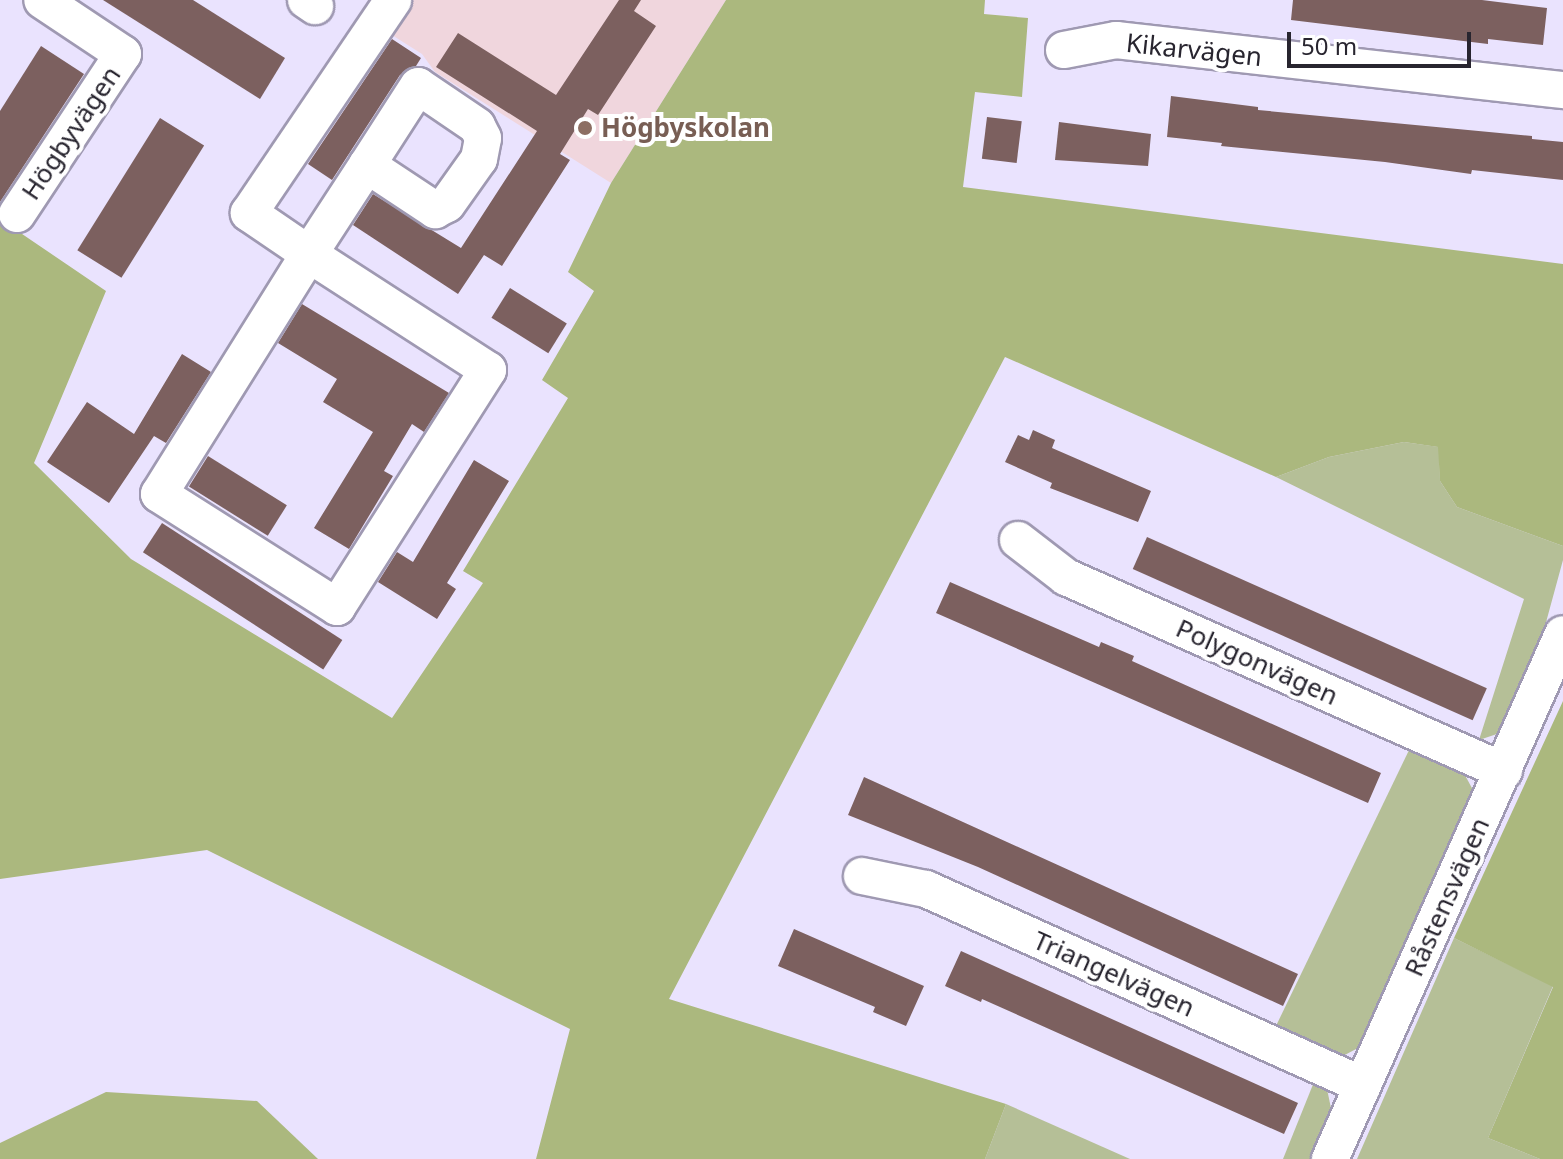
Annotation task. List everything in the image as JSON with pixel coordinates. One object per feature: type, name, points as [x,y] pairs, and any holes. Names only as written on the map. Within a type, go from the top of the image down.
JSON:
[{"type":"street","name":"Högbyvägen","points":[[17,214],[123,54],[42,0]]},
{"type":"street","points":[[367,165],[309,254],[159,494],[337,607],[488,370],[309,254],[249,213],[393,0]]},
{"type":"street","name":"Kikarvägen","points":[[1064,50],[1116,40],[1563,90]]},
{"type":"street","name":"Polygonvägen","points":[[1018,540],[1066,577],[1504,771]]},
{"type":"street","name":"Råstensvägen","points":[[1330,1159],[1563,634]]},
{"type":"street","name":"Triangelvägen","points":[[862,876],[926,889],[1363,1085]]},
{"type":"shaded area","name":"Högbyskolan","points":[[377,0],[726,0],[611,183],[435,72],[422,54],[365,18]]},
{"type":"green space","points":[[726,0],[985,0],[984,14],[1028,18],[1022,97],[975,92],[963,187],[1563,264],[1563,546],[1457,507],[1440,481],[1438,447],[1404,442],[1329,457],[1276,477],[1005,357],[669,999],[1006,1104],[985,1159],[536,1159],[570,1029],[207,850],[0,879],[0,219],[106,291],[34,463],[131,559],[392,718],[483,583],[463,571],[568,398],[542,380],[594,291],[568,272],[611,183]]},
{"type":"green space","points":[[1404,442],[1439,447],[1440,481],[1457,507],[1563,546],[1563,560],[1542,637],[1497,734],[1479,740],[1524,599],[1276,477],[1329,457]]},
{"type":"green space","points":[[1563,701],[1563,1159],[1540,1159],[1488,1138],[1553,987],[1454,938]]},
{"type":"green space","points":[[1411,746],[1460,766],[1473,790],[1358,1048],[1341,1057],[1275,1028]]},
{"type":"green space","points":[[1454,938],[1553,986],[1488,1138],[1540,1159],[1357,1159]]},
{"type":"green space","points":[[1316,1077],[1327,1089],[1332,1113],[1310,1159],[1283,1159]]},
{"type":"green space","points":[[106,1092],[257,1101],[318,1159],[0,1159],[0,1143]]},
{"type":"green space","points":[[1006,1104],[1130,1159],[985,1159]]},
{"type":"building","points":[[103,0],[193,0],[285,58],[260,99]]},
{"type":"building","points":[[619,0],[641,0],[634,11],[656,26],[598,115],[588,109],[560,154],[570,160],[502,266],[484,255],[458,294],[353,225],[373,194],[461,248],[537,131],[436,67],[458,33],[556,95]]},
{"type":"building","points":[[1293,0],[1482,0],[1547,8],[1543,45],[1488,39],[1488,44],[1291,20]]},
{"type":"building","points":[[392,39],[421,58],[416,66],[400,75],[332,180],[308,164]]},
{"type":"building","points":[[41,46],[84,74],[0,202],[0,111]]},
{"type":"building","points":[[1171,96],[1258,107],[1258,110],[1532,136],[1532,139],[1563,142],[1563,180],[1472,170],[1471,174],[1221,146],[1222,143],[1167,137]]},
{"type":"building","points":[[987,117],[1022,121],[1017,163],[982,159]]},
{"type":"building","points":[[160,118],[204,146],[121,278],[77,250]]},
{"type":"building","points":[[1059,122],[1151,134],[1148,166],[1055,160]]},
{"type":"building","points":[[510,288],[567,324],[548,353],[491,318]]},
{"type":"building","points":[[302,304],[449,393],[424,432],[412,424],[384,471],[393,476],[349,549],[314,528],[373,432],[323,402],[337,379],[278,343]]},
{"type":"building","points":[[182,354],[211,372],[166,443],[154,436],[109,503],[47,462],[87,402],[134,434]]},
{"type":"building","points":[[1033,430],[1055,440],[1052,448],[1151,491],[1138,522],[1050,488],[1052,483],[1005,462],[1018,435],[1029,440]]},
{"type":"building","points":[[208,456],[287,505],[268,536],[189,487]]},
{"type":"building","points":[[474,460],[509,481],[447,583],[456,589],[437,619],[378,582],[397,552],[413,562]]},
{"type":"building","points":[[162,523],[342,640],[323,669],[143,552]]},
{"type":"building","points":[[1147,537],[1487,688],[1473,720],[1133,569]]},
{"type":"building","points":[[950,582],[1099,647],[1101,642],[1134,656],[1132,661],[1381,773],[1368,803],[936,613]]},
{"type":"building","points":[[864,777],[1298,974],[1283,1006],[978,867],[848,815]]},
{"type":"building","points":[[794,929],[924,986],[906,1026],[873,1012],[875,1007],[778,966]]},
{"type":"building","points":[[961,951],[1298,1103],[1284,1134],[982,999],[981,1002],[945,986]]},
{"type":"place","name":"Högbyskolan","points":[[585,128]]}]
